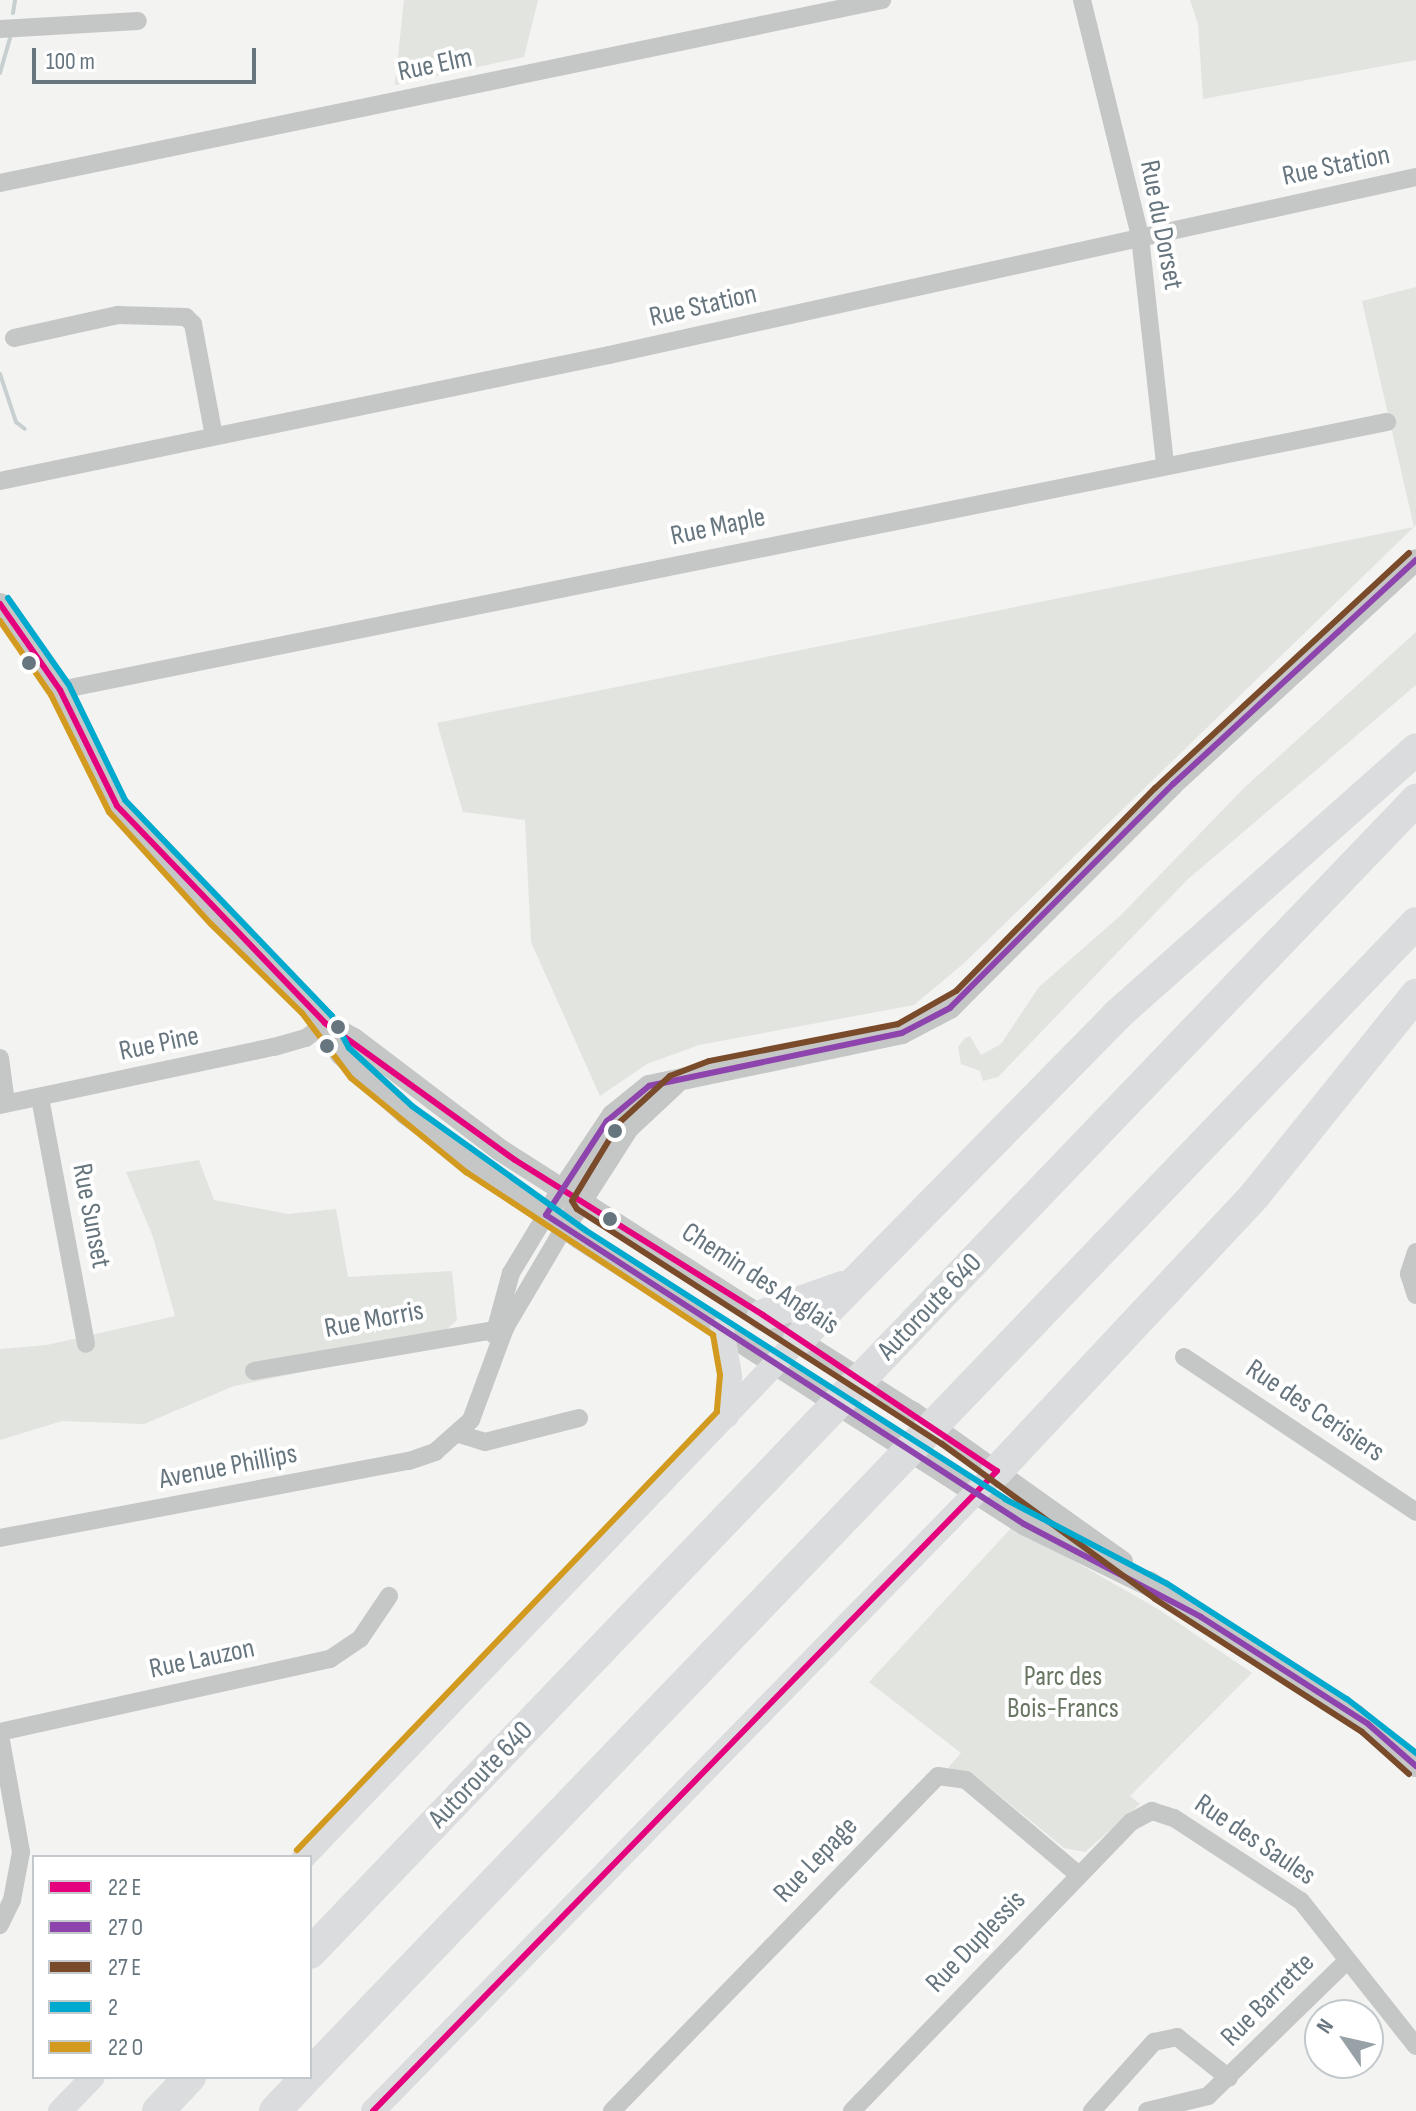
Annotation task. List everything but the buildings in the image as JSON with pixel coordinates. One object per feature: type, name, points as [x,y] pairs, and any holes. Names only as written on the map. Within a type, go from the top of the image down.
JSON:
[{"type":"highway","points":[[799,1339],[1128,1004],[1416,750]]},
{"type":"highway","name":"Autoroute 640","points":[[312,1951],[1416,800]]},
{"type":"highway","points":[[312,2073],[1416,923]]},
{"type":"highway","points":[[987,1482],[1255,1195],[1416,995]]},
{"type":"highway","points":[[763,1315],[856,1281]]},
{"type":"highway","points":[[158,2111],[188,2079]]},
{"type":"highway","points":[[275,2111],[306,2079]]},
{"type":"main road","points":[[722,1329],[730,1375],[727,1416]]},
{"type":"main road","points":[[306,1855],[799,1339]]},
{"type":"main road","points":[[373,2111],[987,1482]]},
{"type":"main road","points":[[60,2111],[91,2079]]},
{"type":"street","name":"Rue Elm","points":[[0,183],[882,0]]},
{"type":"street","name":"Rue du Dorset","points":[[1082,0],[1140,237],[1165,464]]},
{"type":"street","points":[[0,29],[138,21]]},
{"type":"street","name":"Rue Station","points":[[0,481],[1416,177]]},
{"type":"street","points":[[14,338],[118,315],[186,317],[193,324],[214,436]]},
{"type":"street","name":"Rue Maple","points":[[60,690],[1165,464],[1387,422]]},
{"type":"street","points":[[555,1221],[563,1189],[607,1121],[633,1096],[662,1081],[902,1033],[950,1008],[1173,784],[1416,560]]},
{"type":"street","name":"Chemin des Anglais","points":[[0,604],[60,690],[90,758],[125,816],[325,1023],[341,1054],[386,1098],[555,1221],[777,1364],[987,1482],[1161,1591],[1355,1715],[1416,1766]]},
{"type":"street","name":"Chemin des Anglais","points":[[325,1023],[354,1039],[471,1130],[799,1339],[987,1482]]},
{"type":"street","name":"Rue Pine","points":[[3,1104],[282,1045],[306,1038],[325,1023]]},
{"type":"street","points":[[0,1058],[3,1104]]},
{"type":"street","points":[[555,1221],[582,1201],[643,1111],[674,1085],[711,1071]]},
{"type":"street","name":"Rue Sunset","points":[[40,1098],[86,1344]]},
{"type":"street","name":"Avenue Phillips","points":[[0,1538],[409,1461],[459,1434],[481,1401],[511,1273],[555,1221]]},
{"type":"street","points":[[1416,1252],[1409,1274],[1416,1295]]},
{"type":"street","name":"Rue Morris","points":[[254,1371],[500,1327]]},
{"type":"street","name":"Rue des Cerisiers","points":[[1184,1357],[1416,1512]]},
{"type":"street","points":[[459,1434],[485,1442],[579,1418]]},
{"type":"street","name":"Rue Lauzon","points":[[0,1734],[330,1659],[360,1639],[389,1596]]},
{"type":"street","points":[[0,1734],[21,1852],[12,1900],[0,1925]]},
{"type":"street","name":"Rue Lepage","points":[[612,2111],[938,1776],[966,1780],[1079,1875]]},
{"type":"street","name":"Rue des Saules","points":[[1142,1815],[1152,1811],[1174,1818],[1301,1901],[1346,1962],[1416,2046]]},
{"type":"street","name":"Rue Duplessis","points":[[855,2110],[1079,1875],[1142,1815]]},
{"type":"street","name":"Rue Barrette","points":[[1147,2111],[1208,2096],[1346,1962]]},
{"type":"street","name":"Rue Barrette","points":[[1092,2111],[1154,2042],[1177,2037],[1229,2078]]},
{"type":"green space","points":[[404,0],[538,0],[524,57],[395,85]]},
{"type":"green space","points":[[1190,0],[1416,0],[1416,60],[1203,99],[1198,24]]},
{"type":"green space","points":[[1416,287],[1416,525],[1414,527],[1362,301]]},
{"type":"green space","points":[[1414,527],[963,964],[914,1005],[699,1045],[647,1064],[600,1096],[531,942],[525,820],[463,812],[437,723]]},
{"type":"green space","points":[[1416,632],[1416,685],[1187,880],[998,1077],[983,1081],[980,1071],[961,1064],[958,1047],[965,1038],[970,1036],[981,1055],[1001,1044],[1039,987],[1120,916],[1244,788]]},
{"type":"green space","points":[[199,1160],[214,1200],[288,1214],[336,1209],[348,1277],[452,1271],[457,1320],[429,1346],[234,1386],[144,1424],[62,1421],[0,1440],[0,1349],[47,1345],[175,1316],[153,1237],[126,1172]]},
{"type":"green space","name":"Parc des Bois-Francs","points":[[1013,1526],[1158,1609],[1252,1673],[1130,1796],[1140,1804],[1085,1852],[1064,1848],[974,1775],[948,1768],[961,1753],[869,1682]]},
{"type":"waterway","points":[[13,13],[15,0]]},
{"type":"waterway","points":[[0,73],[10,38]]},
{"type":"waterway","points":[[0,374],[16,422],[25,429]]},
{"type":"transit line","points":[[1409,553],[1155,788],[956,991],[898,1024],[709,1061],[670,1076],[620,1122],[572,1201],[577,1209],[942,1444],[1155,1599],[1362,1732],[1409,1774]]},
{"type":"transit line","points":[[1416,560],[1173,784],[950,1008],[902,1033],[649,1086],[607,1121],[546,1215],[1024,1524],[1201,1617],[1368,1724],[1416,1766]]},
{"type":"transit line","name":"2","points":[[8,598],[69,685],[125,800],[332,1016],[349,1048],[412,1106],[585,1230],[1005,1499],[1166,1583],[1347,1699],[1416,1753]]},
{"type":"transit line","points":[[0,604],[60,690],[117,806],[325,1023],[515,1160],[763,1315],[997,1471],[373,2111]]},
{"type":"transit line","points":[[0,621],[51,695],[109,812],[211,924],[302,1013],[351,1078],[466,1172],[713,1335],[720,1375],[717,1412],[297,1850]]}]
